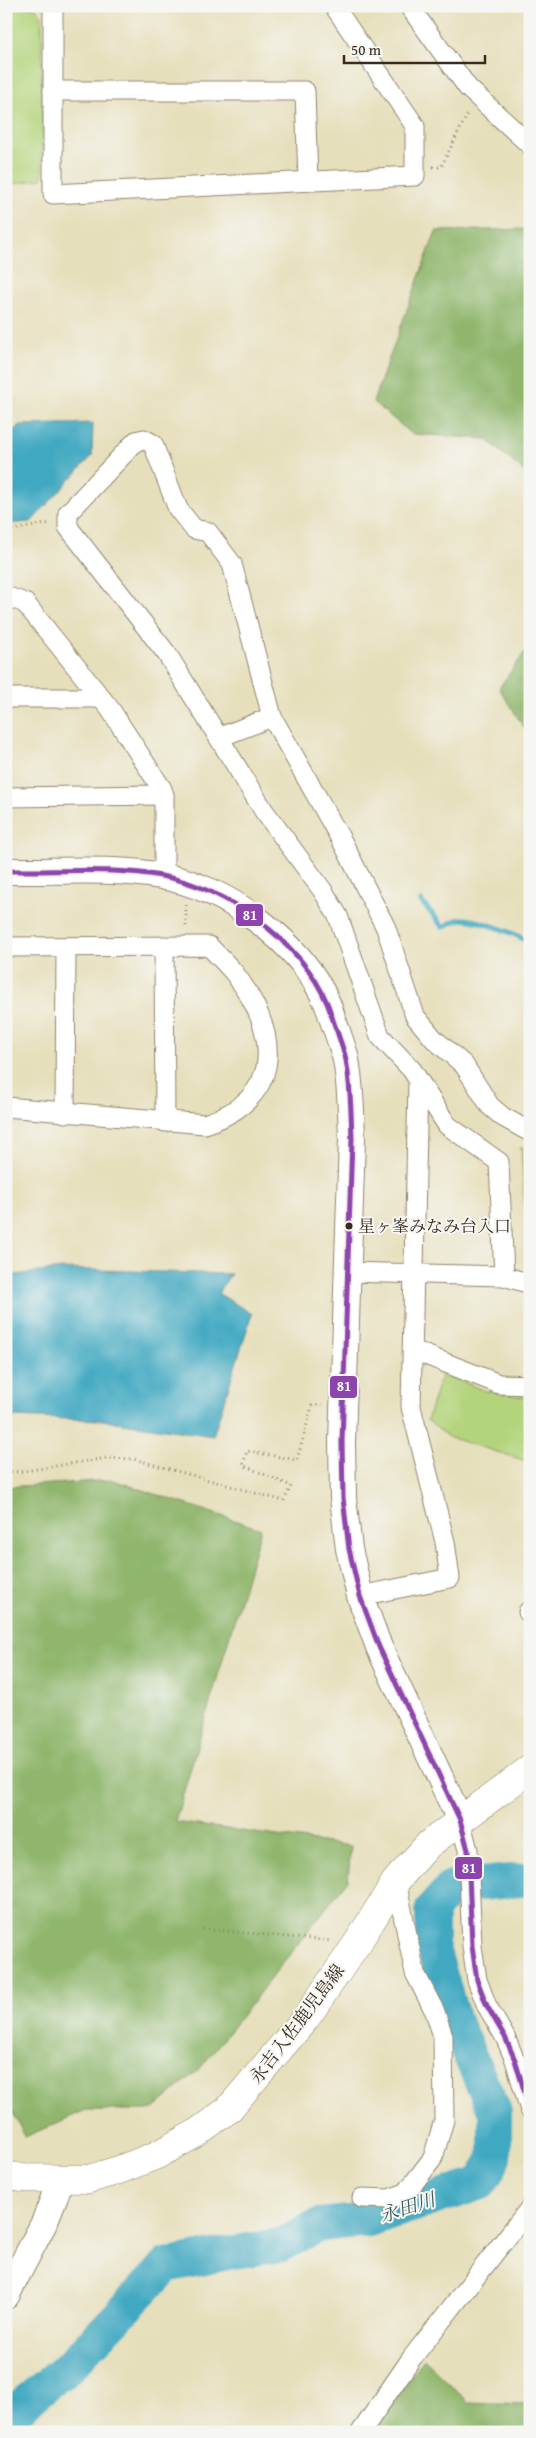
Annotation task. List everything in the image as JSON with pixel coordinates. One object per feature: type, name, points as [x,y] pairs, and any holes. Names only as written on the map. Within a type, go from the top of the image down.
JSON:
[{"type":"main road","name":"永吉入佐鹿児島線","points":[[6,2175],[22,2178],[61,2180],[89,2179],[157,2155],[195,2134],[228,2110],[306,2018],[358,1942],[396,1881],[429,1844],[530,1769]]},
{"type":"street","points":[[53,6],[53,194],[415,176],[415,126],[334,6]]},
{"type":"street","points":[[408,6],[468,88],[530,145]]},
{"type":"street","points":[[53,91],[306,90],[308,181]]},
{"type":"street","points":[[504,1276],[499,1162],[446,1125],[412,1070],[380,1036],[338,916],[323,891],[264,811],[167,654],[68,527],[68,513],[136,441],[144,439],[154,444],[178,509],[194,529],[208,532],[232,564],[272,717],[343,843],[386,928],[415,1016],[434,1038],[464,1065],[490,1106],[503,1117],[530,1132]]},
{"type":"street","points":[[6,596],[25,603],[101,698],[164,795],[175,879]]},
{"type":"street","points":[[6,698],[101,698]]},
{"type":"street","points":[[220,737],[272,717]]},
{"type":"street","points":[[6,797],[164,795]]},
{"type":"street","points":[[6,871],[130,872],[175,879],[235,904],[265,925],[309,973],[327,1002],[346,1058],[350,1090],[352,1139],[342,1405],[343,1498],[349,1549],[360,1596],[379,1647],[460,1820],[468,1850],[472,1946],[476,1980],[487,2006],[505,2037],[530,2110]]},
{"type":"street","points":[[164,946],[165,1122]]},
{"type":"street","points":[[6,947],[209,946],[235,974],[261,1019],[268,1044],[268,1066],[260,1084],[249,1099],[222,1118],[205,1124],[6,1107]]},
{"type":"street","points":[[65,1113],[66,947]]},
{"type":"street","points":[[360,1596],[450,1578],[445,1542],[412,1412],[418,1081]]},
{"type":"street","points":[[346,1272],[504,1276],[530,1284]]},
{"type":"street","points":[[412,1350],[499,1384],[530,1385]]},
{"type":"street","points":[[362,2198],[389,2199],[406,2193],[433,2158],[444,2120],[443,2036],[435,2012],[415,1973],[396,1881]]},
{"type":"street","points":[[6,2296],[44,2223],[61,2180]]},
{"type":"street","points":[[361,2432],[411,2358],[530,2208]]},
{"type":"path","points":[[415,167],[442,167],[477,96]]},
{"type":"path","points":[[6,538],[13,530],[68,521]]},
{"type":"path","points":[[175,879],[186,946]]},
{"type":"path","points":[[6,1471],[18,1472],[107,1458],[134,1459],[284,1501],[291,1486],[243,1465],[247,1451],[298,1460],[312,1406],[342,1405]]},
{"type":"path","points":[[203,1929],[258,1936],[358,1942]]},
{"type":"green space","points":[[6,7],[35,7],[42,16],[42,179],[6,185]]},
{"type":"green space","points":[[530,229],[530,477],[486,439],[412,434],[373,402],[436,231]]},
{"type":"green space","points":[[530,645],[530,737],[499,688]]},
{"type":"green space","points":[[521,1147],[530,1150],[530,1269],[529,1268]]},
{"type":"green space","points":[[442,1373],[486,1391],[530,1398],[530,1462],[448,1437],[427,1420]]},
{"type":"green space","points":[[113,1480],[261,1529],[175,1822],[351,1846],[348,1880],[198,2071],[152,2110],[86,2110],[25,2137],[6,2099],[6,1487]]},
{"type":"green space","points":[[424,2359],[468,2402],[530,2404],[530,2432],[368,2432]]},
{"type":"water","points":[[93,423],[92,456],[31,522],[6,524],[6,438],[19,425]]},
{"type":"water","points":[[62,1269],[231,1274],[218,1293],[252,1314],[213,1436],[102,1420],[6,1417],[6,1276]]},
{"type":"waterway","points":[[421,901],[443,927],[460,919],[467,919],[496,927],[530,943]]},
{"type":"waterway","name":"永田川","points":[[6,2424],[23,2404],[74,2362],[166,2266],[227,2253],[281,2245],[319,2225],[368,2220],[481,2183],[495,2158],[495,2112],[453,2018],[432,1945],[432,1909],[452,1887],[530,1879]]},
{"type":"transit line","name":"81","points":[[6,871],[142,873],[186,882],[211,892],[259,921],[280,939],[315,980],[327,1003],[346,1060],[351,1109],[352,1139],[342,1442],[343,1498],[349,1549],[360,1596],[379,1647],[460,1820],[468,1850],[472,1946],[477,1980],[487,2006],[505,2037],[515,2060],[530,2110]]},
{"type":"place","name":"星ヶ峯みなみ台入口","points":[[349,1226]]}]
